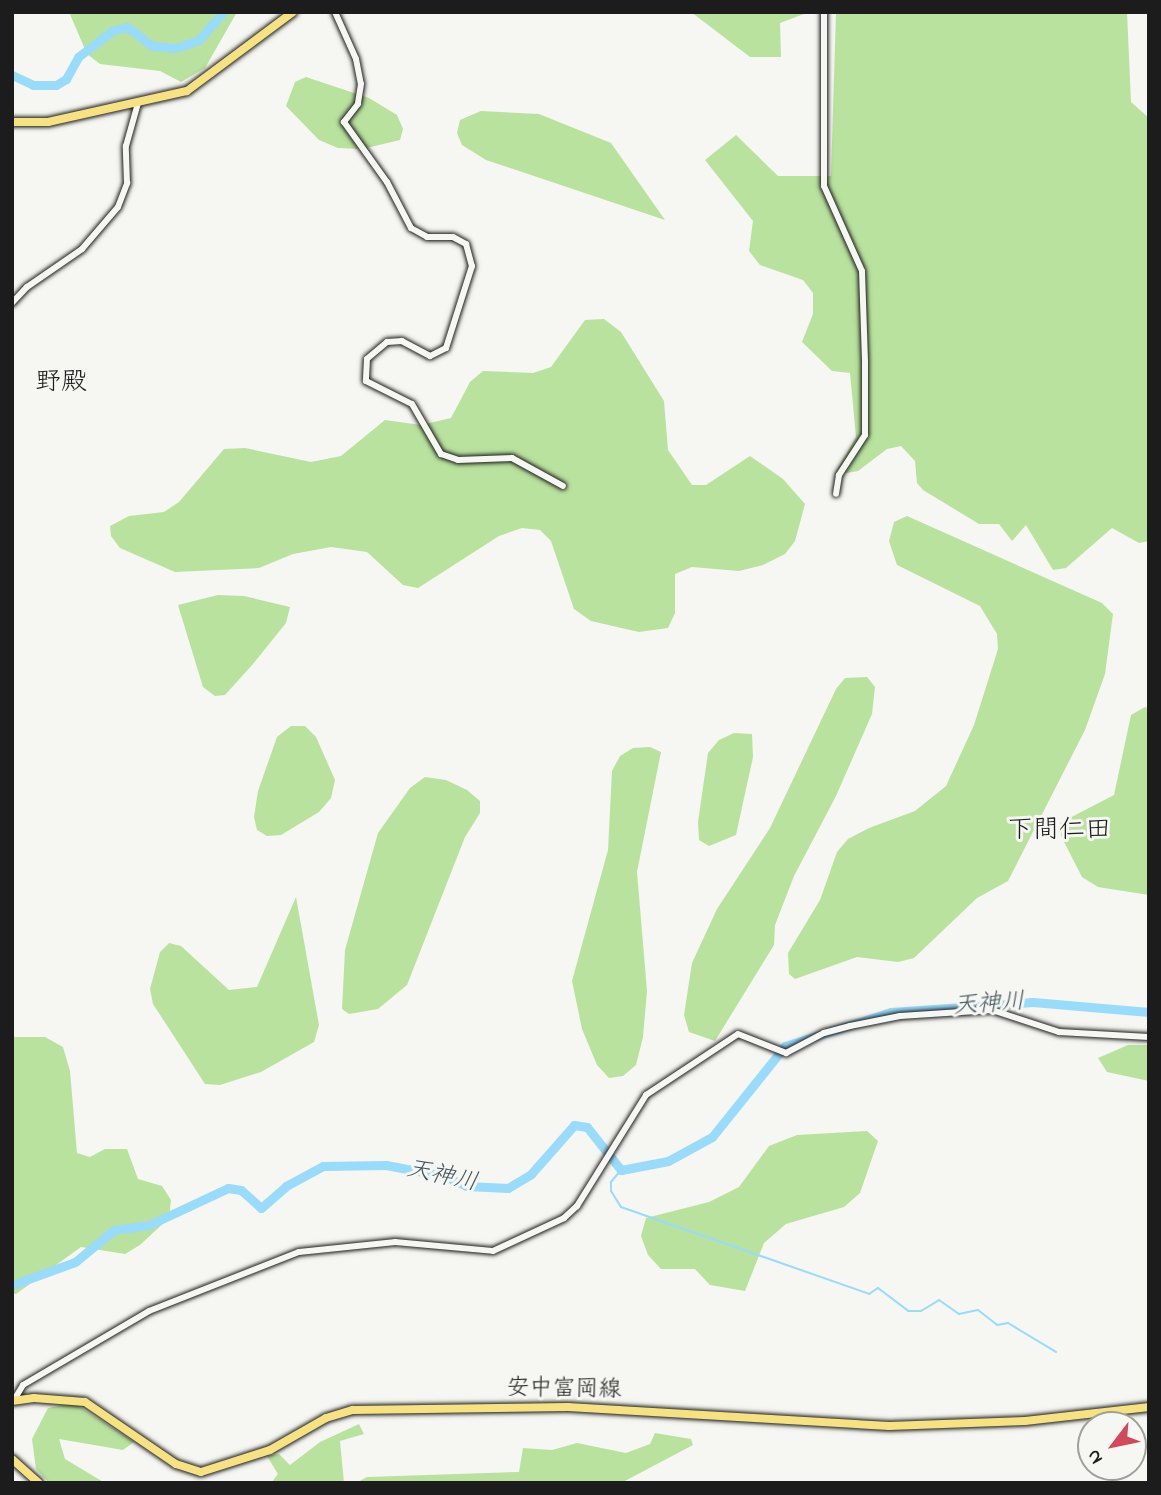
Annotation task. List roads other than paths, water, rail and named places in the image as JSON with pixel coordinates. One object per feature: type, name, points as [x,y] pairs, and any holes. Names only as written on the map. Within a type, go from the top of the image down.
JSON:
[{"type":"main road","points":[[12,122],[48,122],[138,103],[195,87],[293,12]]},
{"type":"main road","name":"安中富岡線","points":[[13,1400],[85,1402],[176,1464],[201,1472],[270,1450],[326,1418],[353,1410],[568,1407],[889,1426],[1025,1422],[1149,1407]]},
{"type":"main road","points":[[12,1459],[39,1483]]},
{"type":"street","points":[[335,12],[356,59],[361,84],[358,104],[344,122],[387,182],[411,228],[427,237],[453,237],[466,244],[472,266],[446,348],[430,356],[402,341],[387,342],[367,359],[366,381],[412,404],[441,454],[458,460],[512,458],[563,486]]},
{"type":"street","points":[[824,12],[824,186],[862,271],[865,361],[865,435],[839,475],[836,494]]},
{"type":"street","points":[[12,303],[27,287],[82,249],[118,207],[127,183],[126,146],[138,103]]},
{"type":"street","points":[[13,1400],[23,1385],[149,1311],[299,1252],[396,1242],[483,1251],[506,1247],[572,1211],[646,1094],[727,1038],[742,1034],[780,1051],[850,1026],[900,1016],[992,1010],[1059,1032],[1149,1037]]},
{"type":"waterway","points":[[12,75],[33,85],[56,85],[66,79],[78,57],[112,31],[127,27],[152,46],[176,48],[199,40],[223,12]]},
{"type":"waterway","name":"天神川","points":[[12,1285],[75,1262],[114,1230],[149,1225],[228,1188],[241,1190],[261,1208],[286,1186],[323,1166],[386,1165],[444,1176],[466,1186],[508,1188],[531,1174],[574,1125],[587,1127],[621,1170],[668,1161],[712,1137],[785,1046],[891,1012],[1033,1002],[1149,1012]]},
{"type":"waterway","points":[[621,1170],[611,1182],[611,1191],[621,1207],[869,1294],[878,1288],[908,1311],[921,1311],[939,1300],[959,1314],[978,1310],[997,1325],[1008,1323],[1056,1352]]},
{"type":"district","name":"野殿","points":[[61,384]]},
{"type":"district","name":"下間仁田","points":[[1059,832]]}]
